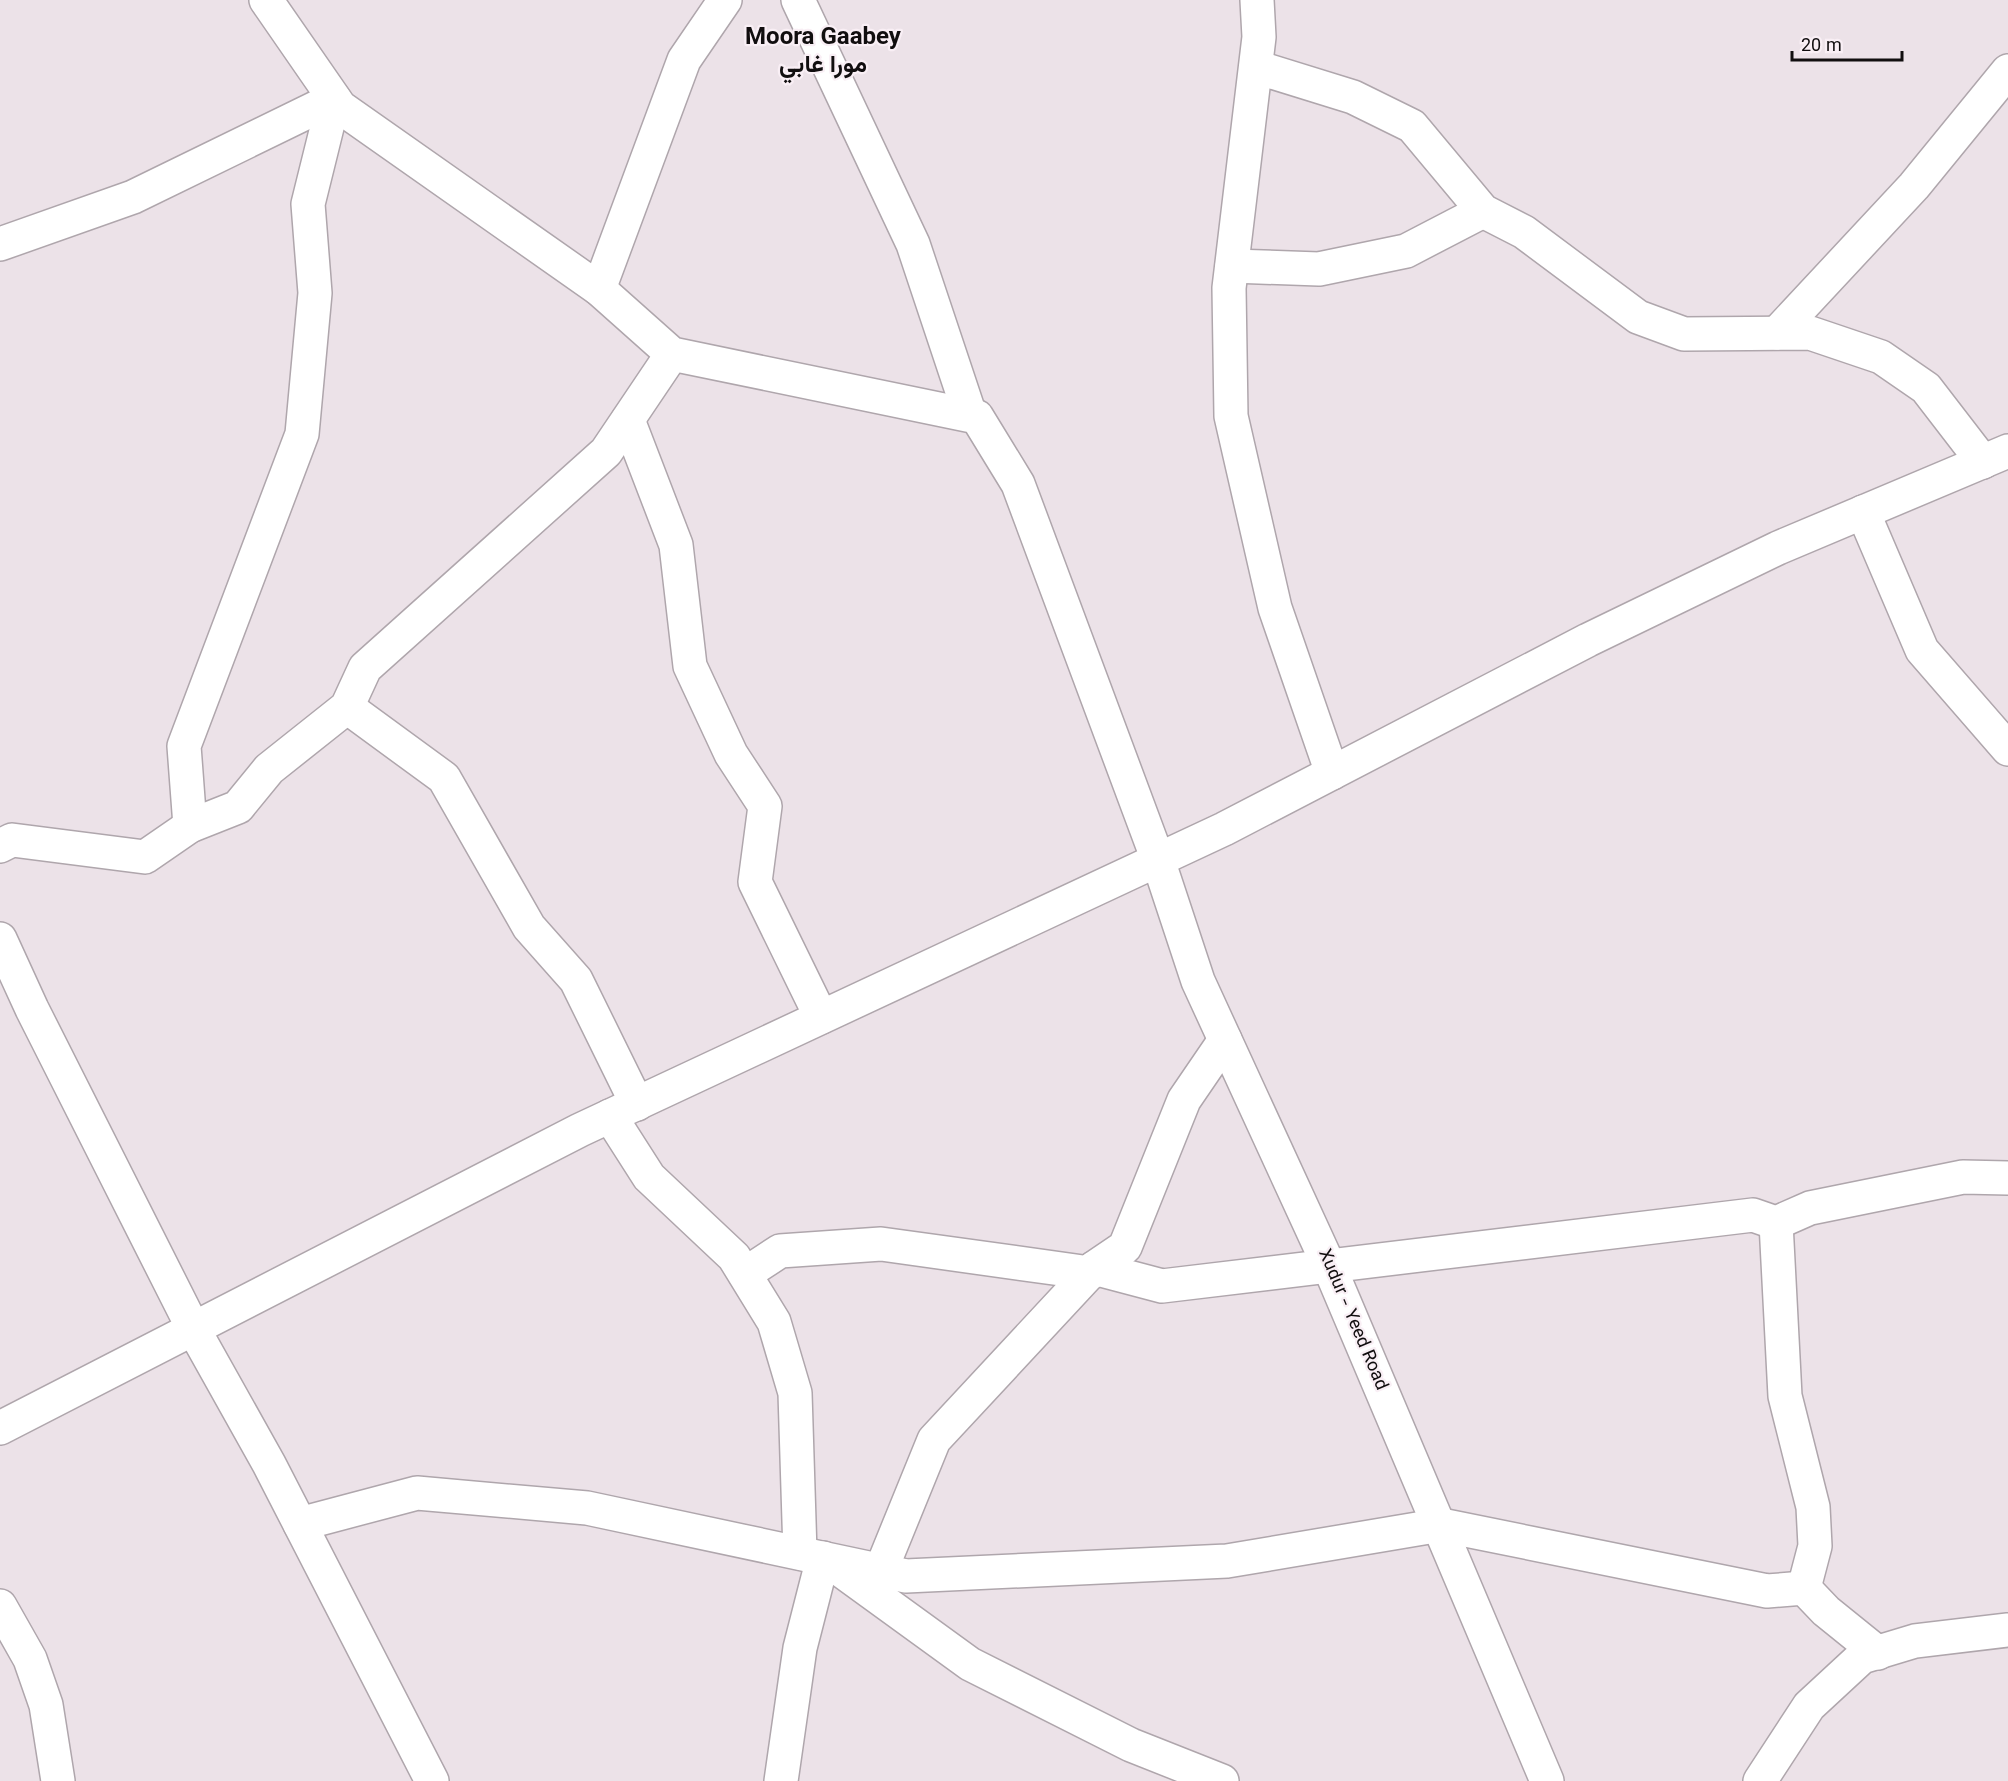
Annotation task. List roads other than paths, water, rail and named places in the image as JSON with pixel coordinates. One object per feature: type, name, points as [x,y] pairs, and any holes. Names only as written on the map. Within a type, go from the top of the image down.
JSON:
[{"type":"street","points":[[266,0],[340,107],[599,289],[672,354],[970,414],[913,244],[798,0]]},
{"type":"street","points":[[599,289],[684,60],[725,0]]},
{"type":"street","points":[[1257,0],[1259,37],[1229,288],[1231,416],[1275,608],[1332,773]]},
{"type":"street","points":[[0,1428],[623,1110],[1158,860],[1332,773],[1588,640],[1778,548],[1995,456],[1926,388],[1881,357],[1810,333],[1684,334],[1638,317],[1524,232],[1483,211],[1412,126],[1353,97],[1256,67]]},
{"type":"street","points":[[1777,333],[1914,186],[2008,71]]},
{"type":"street","points":[[0,244],[133,197],[334,99]]},
{"type":"street","points":[[190,826],[184,746],[302,434],[315,293],[308,204],[334,99]]},
{"type":"street","points":[[1232,266],[1319,269],[1406,251],[1483,211]]},
{"type":"street","points":[[0,846],[12,840],[145,856],[190,826],[238,807],[268,770],[347,707],[365,668],[606,452],[672,354]]},
{"type":"street","name":"Xudur - Yeed Road","points":[[970,414],[977,417],[1018,484],[1158,860],[1198,981],[1329,1266],[1547,1781]]},
{"type":"street","points":[[628,420],[676,545],[690,666],[731,754],[765,806],[755,882],[821,1017]]},
{"type":"street","points":[[1863,512],[1922,650],[2008,749]]},
{"type":"street","points":[[347,707],[444,778],[529,927],[576,980],[649,1177],[734,1257],[774,1322],[795,1393],[812,1556],[780,1781]]},
{"type":"street","points":[[0,939],[32,1009],[194,1329],[300,1524],[432,1781]]},
{"type":"street","points":[[880,1570],[934,1440],[1092,1270],[1125,1248],[1184,1100],[1225,1040]]},
{"type":"street","points":[[745,1274],[780,1251],[881,1244],[1092,1270],[1162,1286],[1753,1215],[1776,1223],[1810,1208],[1963,1177],[2008,1178]]},
{"type":"street","points":[[1776,1223],[1785,1396],[1813,1507],[1815,1546],[1804,1588]]},
{"type":"street","points":[[300,1524],[417,1493],[586,1508],[906,1576],[1227,1561],[1441,1526],[1767,1592],[1804,1588]]},
{"type":"street","points":[[812,1556],[969,1664],[1131,1745],[1222,1781]]},
{"type":"street","points":[[1804,1588],[1826,1611],[1878,1653]]},
{"type":"street","points":[[0,1606],[30,1659],[46,1705],[58,1781]]},
{"type":"street","points":[[1760,1781],[1809,1706],[1862,1658],[1914,1641],[2008,1630]]},
{"type":"district","name":"Moora Gaabey مورا غابي","points":[[823,52]]}]
